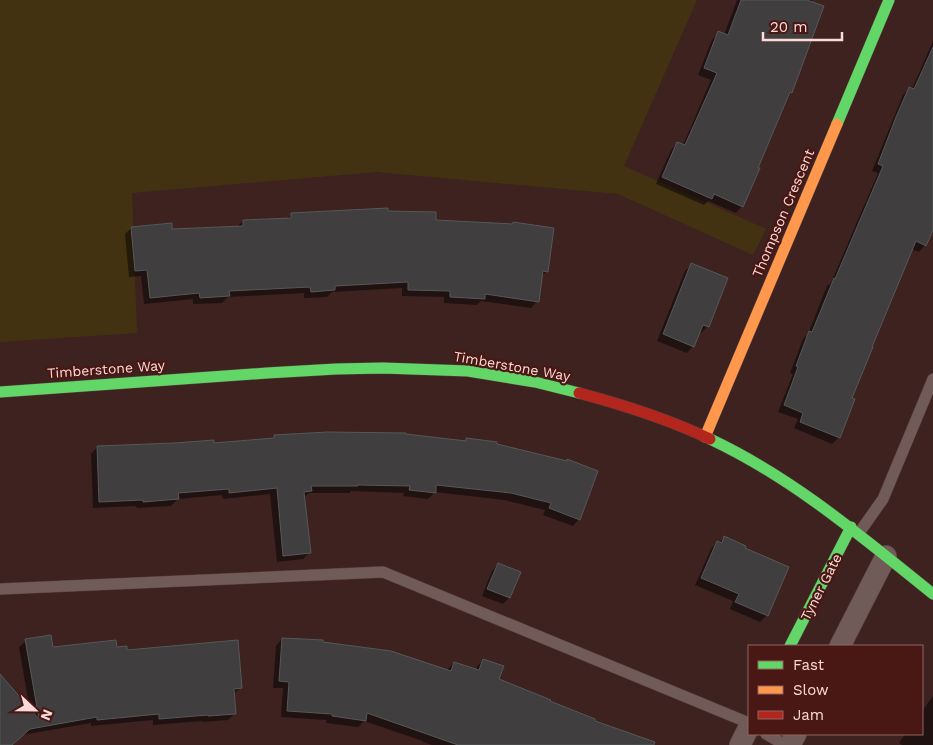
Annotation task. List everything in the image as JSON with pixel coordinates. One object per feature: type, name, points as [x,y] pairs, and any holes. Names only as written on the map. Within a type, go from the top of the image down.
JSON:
[{"type":"street","name":"Thompson Crescent","points":[[705,437],[889,0]]},
{"type":"street","name":"Timberstone Way","points":[[0,392],[329,368],[398,367],[467,371],[534,382],[580,393],[665,420],[730,449],[803,492],[855,530],[933,594]]},
{"type":"street","name":"Tyner Gate","points":[[791,645],[855,530]]},
{"type":"street","points":[[841,645],[886,556]]},
{"type":"street","points":[[740,745],[748,727]]},
{"type":"lane","points":[[855,530],[883,499],[933,379]]},
{"type":"lane","points":[[0,589],[383,572],[748,725]]},
{"type":"lane","points":[[768,735],[785,745]]},
{"type":"shaded area","points":[[0,0],[697,0],[624,166],[766,229],[753,255],[618,194],[377,172],[132,193],[137,333],[0,342]]},
{"type":"building","points":[[741,0],[807,0],[824,6],[792,93],[790,92],[743,207],[714,194],[712,199],[662,177],[677,142],[685,145],[717,73],[704,68],[718,31],[728,35]]},
{"type":"building","points":[[933,47],[933,230],[926,246],[916,241],[852,398],[855,399],[840,438],[800,422],[803,413],[784,405],[809,331],[812,332],[883,166],[878,164],[896,117],[909,87],[914,89]]},
{"type":"building","points":[[388,208],[388,211],[436,212],[436,220],[513,224],[513,222],[554,228],[548,272],[543,271],[539,302],[485,294],[485,299],[450,297],[450,291],[408,290],[408,282],[335,286],[335,290],[311,292],[310,287],[229,291],[230,296],[200,298],[199,293],[150,298],[147,270],[135,271],[131,227],[172,223],[172,229],[243,226],[243,220],[291,218],[291,213]]},
{"type":"building","points":[[691,263],[728,278],[709,327],[703,325],[694,347],[663,334]]},
{"type":"building","points":[[328,432],[406,433],[466,441],[466,438],[497,442],[497,444],[567,461],[567,459],[598,471],[580,520],[549,508],[551,503],[511,493],[436,485],[436,493],[409,490],[410,486],[311,486],[312,491],[304,492],[311,553],[283,556],[277,488],[229,493],[229,489],[178,493],[179,499],[143,502],[143,500],[99,502],[97,446],[214,440],[214,443],[274,438],[274,435]]},
{"type":"building","points":[[724,536],[746,546],[745,548],[789,567],[768,616],[735,602],[739,594],[701,578],[717,541],[722,543]]},
{"type":"building","points":[[498,563],[521,572],[510,598],[487,589]]},
{"type":"building","points":[[51,635],[53,647],[116,640],[117,647],[127,646],[127,650],[238,640],[242,688],[234,689],[236,714],[159,719],[159,714],[97,720],[97,717],[30,729],[12,745],[0,745],[0,674],[39,719],[25,639]]},
{"type":"building","points":[[282,638],[323,640],[323,642],[391,651],[451,671],[454,662],[479,670],[483,659],[504,666],[499,679],[595,719],[595,721],[655,742],[654,745],[458,745],[367,713],[366,721],[332,716],[332,714],[287,711],[289,682],[279,681]]},
{"type":"traffic: fast","points":[[837,124],[889,0]]},
{"type":"traffic: fast","points":[[0,392],[267,373],[383,368],[468,371],[535,382],[579,393]]},
{"type":"traffic: fast","points":[[710,439],[770,472],[798,490],[853,530],[933,594]]},
{"type":"traffic: fast","points":[[791,645],[851,527]]},
{"type":"traffic: slow","points":[[705,437],[837,124]]},
{"type":"traffic: jam","points":[[579,393],[646,413],[710,439]]}]
